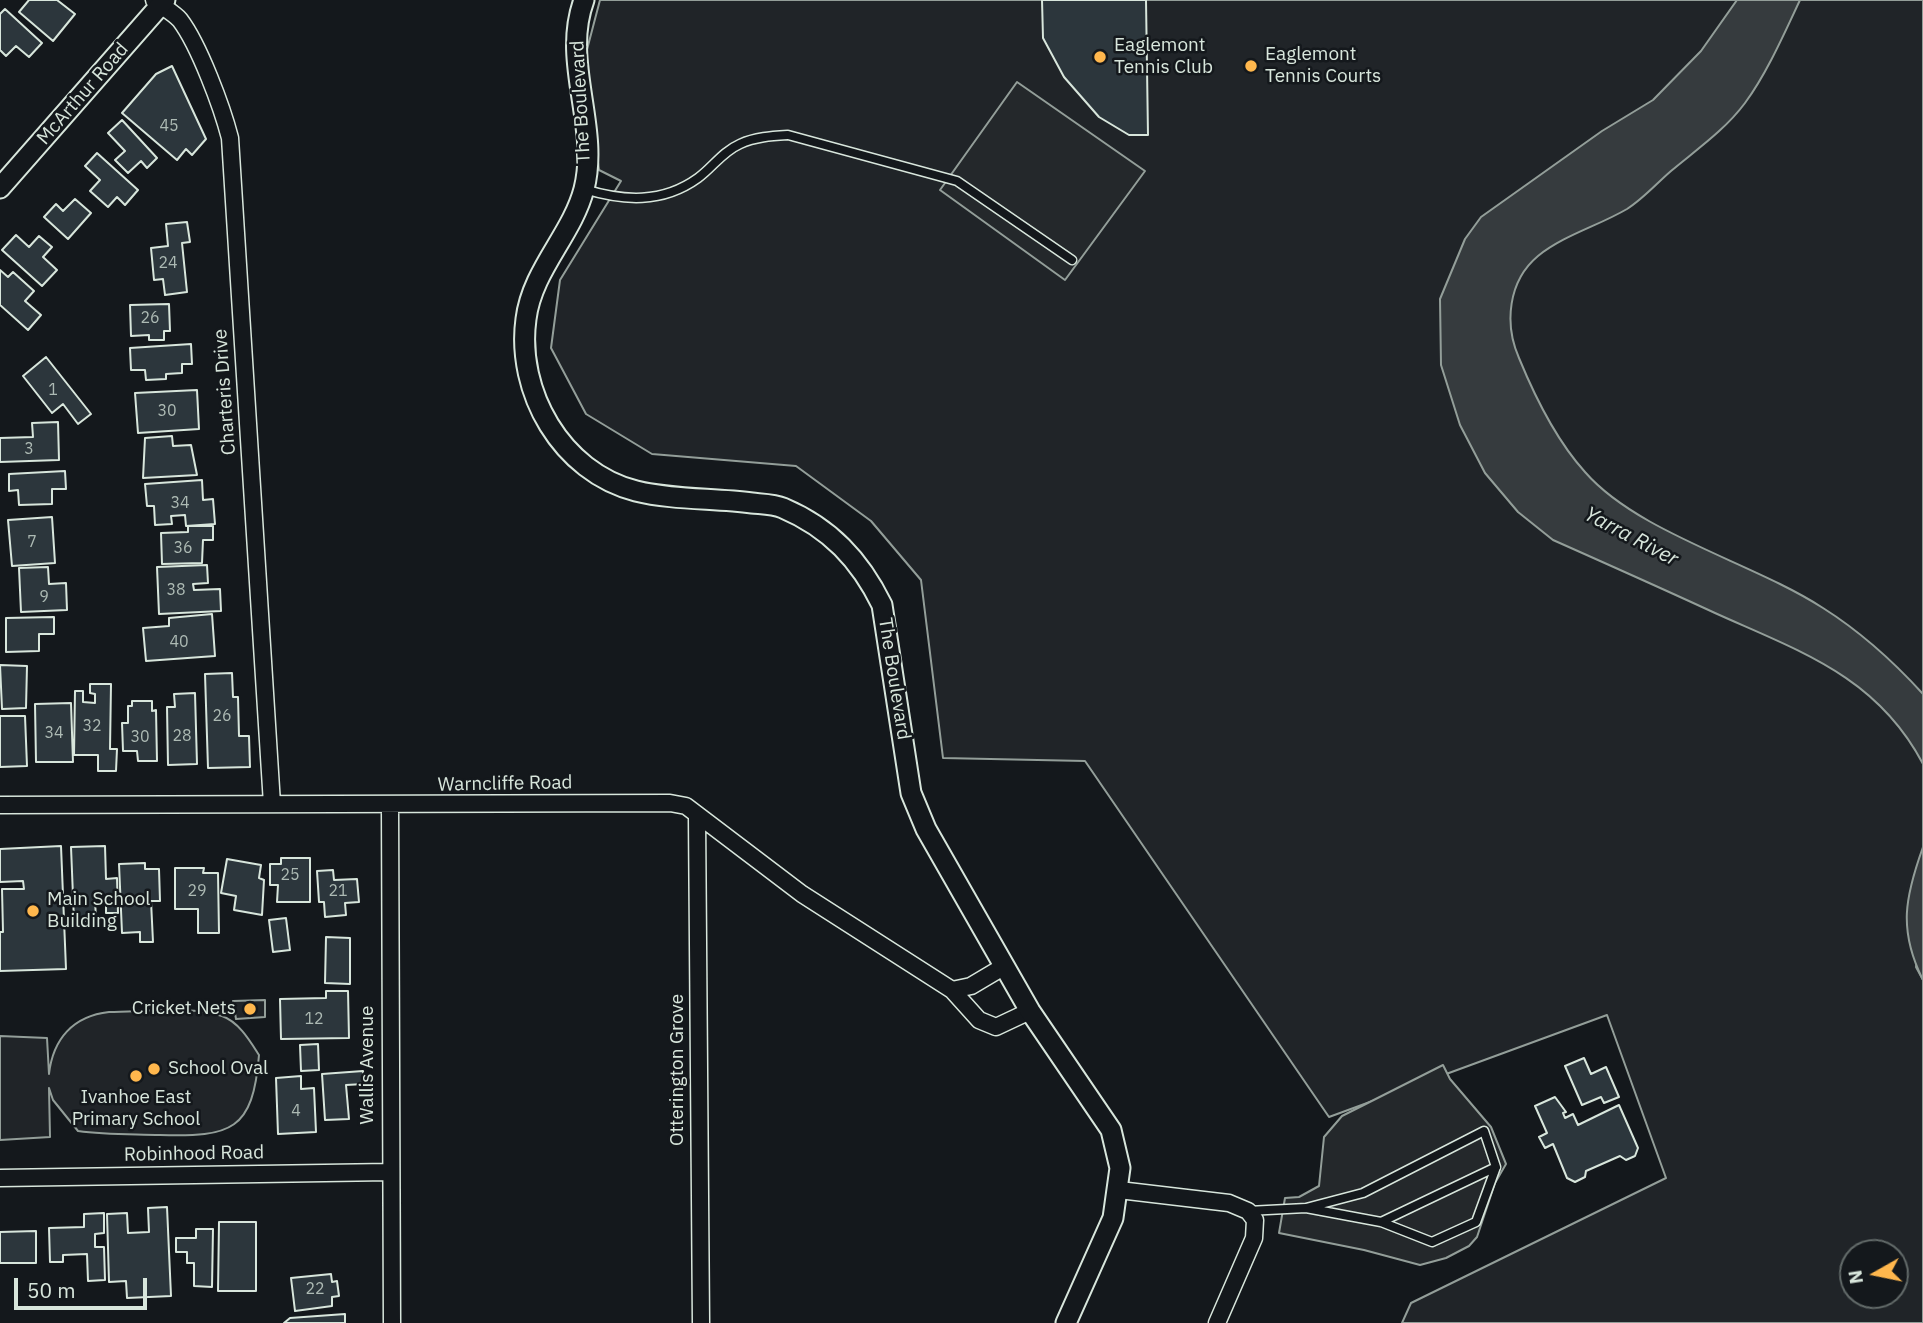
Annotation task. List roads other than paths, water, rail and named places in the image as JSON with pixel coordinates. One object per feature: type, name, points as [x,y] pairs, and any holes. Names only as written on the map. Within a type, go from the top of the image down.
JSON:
[{"type":"street","name":"The Boulevard","points":[[584,0],[578,16],[575,63],[585,124],[587,157],[584,189],[567,226],[535,282],[526,318],[525,363],[541,414],[562,442],[592,471],[635,491],[781,507],[818,527],[848,549],[869,579],[882,605],[911,793],[926,829],[1030,1011],[1111,1130],[1121,1168],[1119,1190],[1112,1218],[1066,1323]]},
{"type":"street","name":"McArthur Road","points":[[0,188],[160,2]]},
{"type":"street","name":"Charteris Drive","points":[[160,2],[180,20],[186,31],[224,115],[230,138],[272,804]]},
{"type":"street","name":"Warncliffe Road","points":[[0,805],[390,806],[670,803],[687,806],[802,894],[952,990],[979,1020],[996,1027],[1030,1011]]},
{"type":"street","name":"Wallis Avenue","points":[[390,806],[391,1323]]},
{"type":"street","name":"Otterington Grove","points":[[697,816],[701,1323]]},
{"type":"street","points":[[952,990],[971,986],[1003,967]]},
{"type":"street","name":"Robinhood Road","points":[[0,1178],[389,1172]]},
{"type":"street","points":[[1119,1190],[1229,1203],[1248,1211],[1255,1220],[1254,1238],[1217,1323]]},
{"type":"lane","points":[[584,189],[612,198],[655,197],[698,177],[725,152],[741,144],[764,137],[788,135],[957,181],[1072,260]]},
{"type":"lane","points":[[1248,1211],[1306,1208],[1363,1193],[1484,1130],[1496,1167],[1476,1222],[1432,1242],[1381,1222],[1306,1208]]},
{"type":"lane","points":[[1381,1222],[1496,1167]]},
{"type":"water","name":"Yarra River","points":[[1737,0],[1800,0],[1761,79],[1737,113],[1719,131],[1639,201],[1559,242],[1528,266],[1520,278],[1512,304],[1511,331],[1514,345],[1547,418],[1574,460],[1608,494],[1665,530],[1764,576],[1823,608],[1863,637],[1912,682],[1923,694],[1923,764],[1904,734],[1883,709],[1833,670],[1776,640],[1553,540],[1518,512],[1485,473],[1460,425],[1441,365],[1440,299],[1465,239],[1481,217],[1602,131],[1653,100],[1701,51]]},
{"type":"water","points":[[1923,847],[1923,980],[1910,945],[1907,914],[1908,898]]},
{"type":"place","name":"Eaglemont Tennis Club","points":[[1100,57]]},
{"type":"place","name":"Eaglemont Tennis Courts","points":[[1251,66]]},
{"type":"place","name":"Main School Building","points":[[33,911]]},
{"type":"place","name":"Cricket Nets","points":[[250,1009]]},
{"type":"place","name":"School Oval","points":[[154,1069]]},
{"type":"place","name":"Ivanhoe East Primary School","points":[[136,1076]]}]
